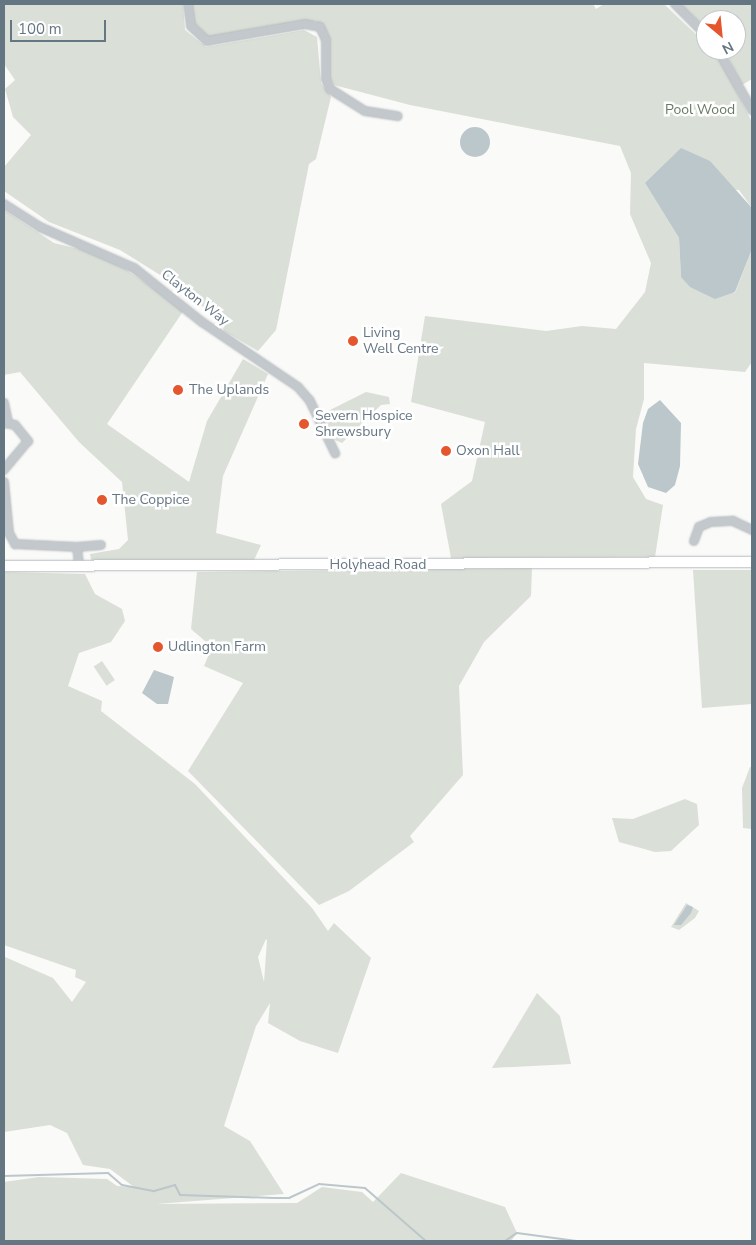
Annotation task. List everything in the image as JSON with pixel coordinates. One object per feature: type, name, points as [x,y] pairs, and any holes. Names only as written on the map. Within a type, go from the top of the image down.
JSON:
[{"type":"main road","name":"Holyhead Road","points":[[4,566],[752,562]]},
{"type":"street","points":[[188,4],[191,26],[207,41],[305,24],[320,27],[326,40],[326,79],[330,89],[365,111],[398,116]]},
{"type":"street","points":[[675,4],[696,26]]},
{"type":"street","points":[[724,60],[752,110]]},
{"type":"street","name":"Clayton Way","points":[[4,204],[40,227],[134,268],[202,322],[298,387],[310,401],[335,453]]},
{"type":"street","points":[[4,403],[6,423],[28,441],[4,470]]},
{"type":"street","points":[[4,482],[12,541],[25,547],[100,545]]},
{"type":"street","points":[[691,536],[711,522],[733,521],[752,530]]},
{"type":"street","points":[[77,547],[79,565]]},
{"type":"green space","points":[[4,4],[183,4],[185,30],[206,47],[304,30],[317,37],[321,83],[331,97],[316,159],[309,164],[276,330],[258,351],[224,331],[221,322],[181,288],[120,250],[49,222],[4,191],[4,167],[31,135],[13,117],[5,89],[15,80],[4,64]]},
{"type":"green space","name":"Pool Wood","points":[[192,4],[593,4],[596,9],[604,4],[664,4],[696,34],[696,60],[721,60],[752,122],[752,208],[739,190],[645,183],[679,238],[681,277],[735,293],[752,249],[752,362],[745,372],[644,363],[644,399],[636,429],[633,477],[646,499],[663,505],[655,557],[451,558],[441,504],[472,481],[485,422],[411,402],[425,316],[546,331],[582,326],[616,329],[645,292],[651,263],[630,214],[631,173],[620,146],[410,105],[334,85],[329,77],[328,33],[316,21],[207,39],[194,25]]},
{"type":"green space","points":[[681,4],[752,4],[752,79],[742,85],[729,60],[746,60],[746,10],[696,10],[696,20]]},
{"type":"green space","points":[[4,210],[54,243],[91,252],[125,269],[184,310],[107,424],[189,482],[207,421],[243,359],[268,374],[223,476],[216,533],[261,545],[254,560],[91,560],[90,554],[119,549],[128,540],[122,482],[79,442],[20,372],[4,375]]},
{"type":"green space","points":[[366,392],[389,397],[390,404],[381,405],[342,443],[335,440],[322,414]]},
{"type":"green space","points":[[532,568],[531,596],[484,642],[459,686],[463,775],[410,836],[414,842],[349,891],[319,905],[188,771],[243,683],[204,666],[212,647],[191,629],[197,572]]},
{"type":"green space","points":[[693,570],[752,570],[752,704],[702,708]]},
{"type":"green space","points":[[4,572],[85,574],[95,594],[122,609],[125,621],[111,642],[79,653],[68,686],[102,701],[101,711],[195,784],[312,908],[328,931],[334,923],[371,958],[338,1053],[300,1041],[268,1023],[270,1003],[256,1026],[224,1126],[250,1141],[284,1194],[156,1204],[297,1203],[322,1187],[362,1192],[373,1202],[401,1173],[505,1207],[517,1233],[511,1241],[4,1241],[4,1182],[39,1177],[107,1179],[117,1186],[134,1187],[110,1169],[83,1165],[67,1133],[50,1125],[4,1132],[5,957],[53,978],[72,1002],[86,982],[75,977],[76,970],[4,945]],"holes":[[[267,940],[264,982],[258,957]]]},
{"type":"green space","points":[[102,661],[115,680],[107,686],[94,667]]},
{"type":"green space","points":[[750,767],[752,767],[752,829],[743,828],[742,788]]},
{"type":"green space","points":[[685,799],[697,804],[699,825],[671,851],[655,852],[619,842],[612,818],[633,819]]},
{"type":"green space","points":[[686,903],[699,911],[695,918],[679,930],[671,927]]},
{"type":"green space","points":[[537,993],[560,1016],[571,1064],[492,1068]]},
{"type":"shaded area","points":[[475,127],[486,131],[490,142],[486,153],[475,157],[464,153],[460,142],[464,131]]},
{"type":"shaded area","points":[[681,148],[710,161],[752,208],[752,249],[735,292],[715,299],[690,287],[681,277],[679,238],[645,183]]},
{"type":"shaded area","points":[[660,400],[681,423],[680,466],[675,485],[666,493],[648,487],[638,464],[643,423],[648,409]]},
{"type":"shaded area","points":[[154,670],[174,677],[168,704],[157,704],[142,693]]},
{"type":"shaded area","points":[[687,905],[693,907],[691,913],[681,925],[674,925]]},
{"type":"waterway","points":[[4,1176],[108,1173],[122,1185],[154,1191],[175,1185],[180,1195],[289,1198],[319,1184],[365,1188],[426,1241]]},
{"type":"waterway","points":[[505,1241],[517,1233],[576,1241]]},
{"type":"place","name":"Living Well Centre","points":[[353,341]]},
{"type":"place","name":"The Uplands","points":[[178,390]]},
{"type":"place","name":"Severn Hospice Shrewsbury","points":[[304,424]]},
{"type":"place","name":"Oxon Hall","points":[[446,451]]},
{"type":"place","name":"The Coppice","points":[[102,500]]},
{"type":"place","name":"Udlington Farm","points":[[158,647]]}]
